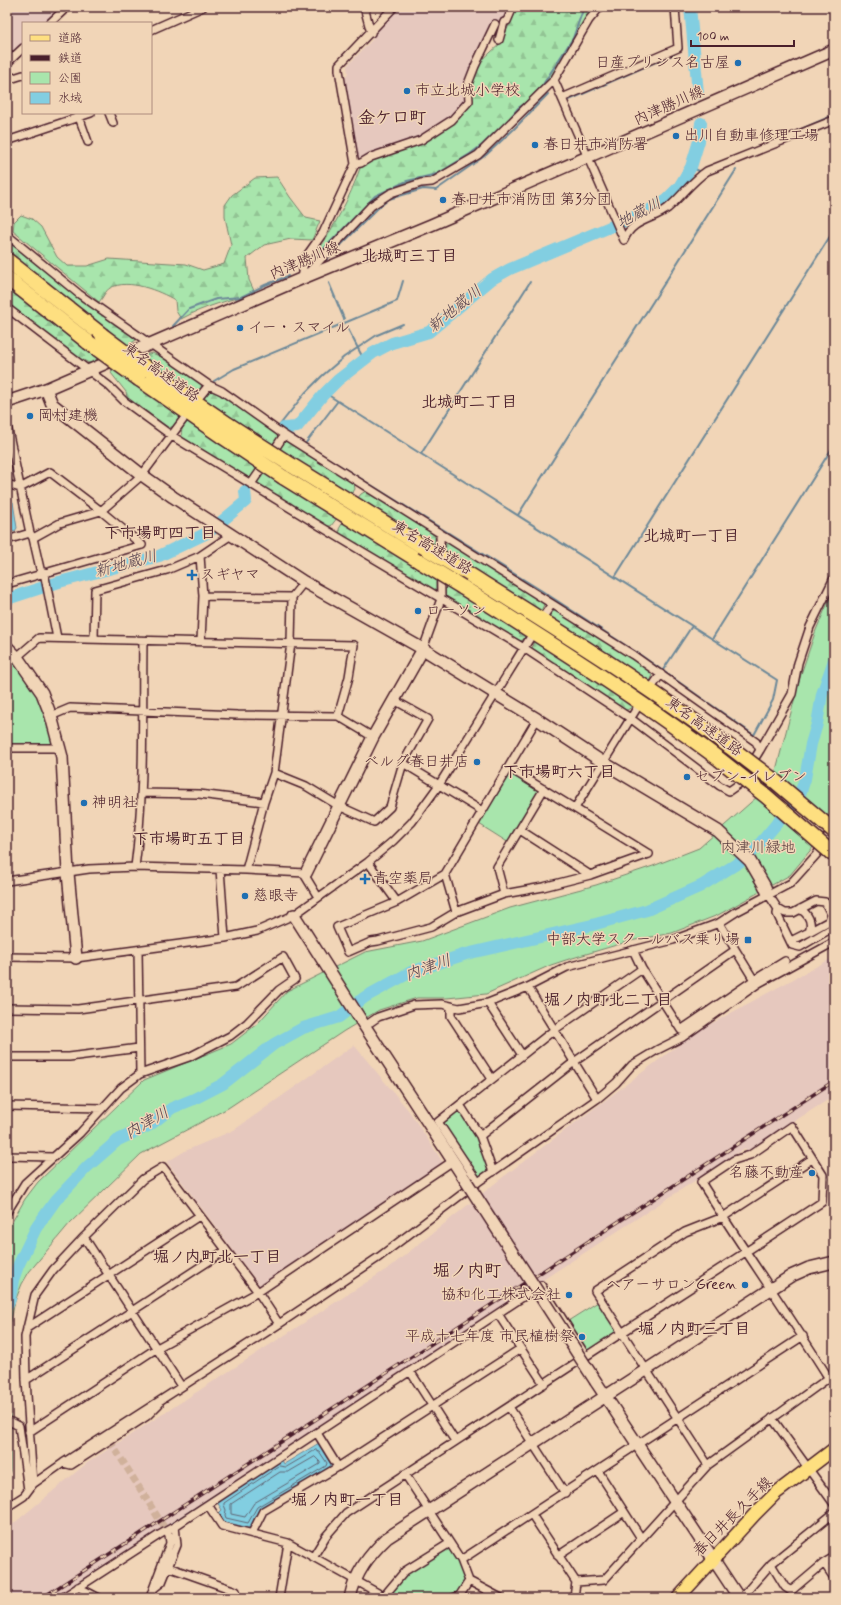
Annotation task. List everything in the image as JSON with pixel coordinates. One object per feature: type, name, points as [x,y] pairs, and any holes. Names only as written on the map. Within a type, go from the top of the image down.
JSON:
[{"type":"highway","name":"東名高速道路","points":[[7,260],[102,335],[145,375]]},
{"type":"highway","name":"東名高速道路","points":[[7,278],[88,342],[145,375],[226,431],[283,477],[462,587],[606,679],[668,721],[766,796],[834,855]]},
{"type":"highway","name":"東名高速道路","points":[[226,431],[291,465],[462,570],[617,668],[679,709],[730,747],[776,782],[834,832]]},
{"type":"main road","name":"春日井長久手線","points":[[678,1598],[754,1514],[776,1493],[834,1449]]},
{"type":"street","points":[[51,22],[67,7]]},
{"type":"street","points":[[152,30],[203,7]]},
{"type":"street","points":[[364,7],[371,33]]},
{"type":"street","points":[[303,278],[303,261],[323,233],[355,164],[339,70],[340,66],[394,7]]},
{"type":"street","points":[[499,40],[504,22],[507,21],[513,7]]},
{"type":"street","points":[[303,278],[371,206],[391,193],[432,182],[478,155],[554,80],[589,20],[600,7]]},
{"type":"street","points":[[562,98],[678,48],[675,7]]},
{"type":"street","points":[[355,164],[362,163],[371,157],[421,140],[452,120],[469,101],[468,84],[495,24]]},
{"type":"street","points":[[7,63],[22,49]]},
{"type":"street","name":"内津勝川線","points":[[7,402],[46,389],[150,345],[834,50]]},
{"type":"street","points":[[7,80],[22,75]]},
{"type":"street","points":[[554,80],[624,240],[631,227],[668,208],[696,179],[707,171],[834,120]]},
{"type":"street","points":[[109,114],[113,123]]},
{"type":"street","points":[[7,141],[79,115],[88,142]]},
{"type":"street","points":[[7,235],[79,294],[150,345],[209,385],[222,391],[284,435],[660,674],[756,742],[760,750]]},
{"type":"street","points":[[7,308],[89,370],[109,386],[124,401],[172,436],[524,648],[630,718],[729,791],[739,784],[792,694],[798,664],[810,627],[834,578]]},
{"type":"street","points":[[200,396],[209,385]]},
{"type":"street","points":[[46,389],[52,404],[142,475],[229,534],[304,582],[423,649],[537,719],[604,763],[724,836],[750,861],[778,909],[785,913],[793,913],[816,901],[825,902],[833,918],[832,928],[800,946],[792,945],[777,914],[778,909]]},
{"type":"street","points":[[7,540],[31,536],[60,523],[101,511],[142,475],[183,420]]},
{"type":"street","points":[[7,425],[31,536],[43,573],[58,638]]},
{"type":"street","points":[[252,484],[284,435]]},
{"type":"street","points":[[7,484],[20,488],[50,472],[142,545],[7,584]]},
{"type":"street","points":[[305,874],[372,737],[423,649],[441,599],[440,533]]},
{"type":"street","points":[[94,639],[95,590],[167,570],[200,556],[229,534]]},
{"type":"street","points":[[200,556],[203,596],[201,641]]},
{"type":"street","points":[[246,870],[264,802],[274,773],[291,643],[292,597],[304,582]]},
{"type":"street","points":[[203,596],[292,597]]},
{"type":"street","points":[[545,614],[552,604]]},
{"type":"street","points":[[17,657],[39,638],[354,645],[349,677],[338,716]]},
{"type":"street","points":[[7,957],[76,958],[225,938],[257,931],[294,915],[368,862],[393,841],[412,822],[439,785],[530,638]]},
{"type":"street","points":[[135,867],[142,793],[143,641]]},
{"type":"street","points":[[7,647],[17,657],[42,693],[51,716],[62,757],[68,873],[76,958]]},
{"type":"street","points":[[654,684],[660,674]]},
{"type":"street","points":[[274,773],[306,786],[339,806],[374,822],[390,807],[403,763],[428,719],[394,700]]},
{"type":"street","points":[[51,716],[70,708],[281,716],[338,716],[372,737]]},
{"type":"street","points":[[575,808],[637,708]]},
{"type":"street","points":[[509,768],[649,854],[590,875],[543,887],[504,894],[456,912],[431,927],[370,942],[348,952],[337,927],[397,902],[445,874],[537,719]]},
{"type":"street","points":[[7,748],[60,748]]},
{"type":"street","points":[[403,763],[482,811]]},
{"type":"street","points":[[504,894],[497,867],[544,789]]},
{"type":"street","points":[[142,793],[199,794],[264,802]]},
{"type":"street","points":[[363,1024],[378,1017],[414,1005],[442,1004],[459,1008],[488,1003],[528,987],[566,967],[673,940],[719,923],[766,889],[791,883],[801,874],[817,854],[834,825]]},
{"type":"street","points":[[520,830],[590,875]]},
{"type":"street","points":[[368,862],[397,902]]},
{"type":"street","points":[[7,881],[68,873],[89,868],[135,867],[220,869],[305,874]]},
{"type":"street","points":[[220,869],[225,938]]},
{"type":"street","points":[[305,874],[318,897]]},
{"type":"street","points":[[445,874],[456,912]]},
{"type":"street","points":[[800,909],[810,918],[810,932]]},
{"type":"street","points":[[791,941],[829,921],[831,914]]},
{"type":"street","points":[[294,915],[363,1024],[466,1180],[596,1382],[740,1598],[771,1564],[834,1513]]},
{"type":"street","points":[[719,923],[754,980]]},
{"type":"street","points":[[7,1507],[24,1496],[33,1484],[63,1463],[279,1324],[379,1257],[478,1182],[597,1099],[616,1083],[632,1065],[683,1037],[759,984],[834,942]]},
{"type":"street","points":[[138,950],[140,1074]]},
{"type":"street","points":[[633,950],[642,969],[681,1030],[754,980],[785,961]]},
{"type":"street","points":[[480,1136],[574,1062],[735,950]]},
{"type":"street","points":[[7,1008],[78,1009],[236,987],[283,957],[295,979],[279,990],[246,1023],[230,1036],[188,1057],[140,1074],[122,1088],[80,1133],[26,1183],[10,1201],[7,1212]]},
{"type":"street","points":[[478,1182],[438,1122],[554,1030],[642,969]]},
{"type":"street","points":[[528,987],[597,1099]]},
{"type":"street","points":[[488,1003],[522,1055]]},
{"type":"street","points":[[451,1006],[451,1016],[492,1079]]},
{"type":"street","points":[[7,1057],[69,1057],[139,1048]]},
{"type":"street","points":[[460,1105],[480,1136],[493,1172]]},
{"type":"street","points":[[7,1106],[102,1108]]},
{"type":"street","points":[[313,1557],[326,1536],[346,1513],[622,1332],[746,1252],[822,1202],[823,1175],[792,1126],[750,1155],[734,1160],[701,1182],[723,1218],[746,1252],[770,1289],[831,1375],[708,1465],[604,1580],[576,1582]]},
{"type":"street","points":[[7,1156],[53,1157]]},
{"type":"street","points":[[708,1465],[595,1291],[685,1232],[723,1218],[812,1159]]},
{"type":"street","points":[[29,1432],[157,1348],[258,1292],[453,1161]]},
{"type":"street","points":[[33,1484],[26,1380],[25,1337],[35,1295],[53,1270],[143,1179],[163,1167],[258,1292],[279,1324]]},
{"type":"street","points":[[27,1328],[199,1216]]},
{"type":"street","points":[[84,1237],[181,1386]]},
{"type":"street","points":[[26,1380],[133,1312],[226,1250]]},
{"type":"street","points":[[350,1598],[354,1580],[367,1559],[387,1538],[791,1276],[809,1268],[834,1262]]},
{"type":"street","points":[[62,1598],[175,1526],[541,1285],[586,1356]]},
{"type":"street","points":[[498,1314],[544,1384]]},
{"type":"street","points":[[461,1560],[639,1445],[803,1336]]},
{"type":"street","points":[[252,1533],[263,1511],[338,1467],[520,1349]]},
{"type":"street","points":[[410,1371],[456,1441]]},
{"type":"street","points":[[509,1406],[565,1493]]},
{"type":"street","points":[[772,1418],[834,1504]]},
{"type":"street","points":[[9,1421],[19,1426],[28,1490]]},
{"type":"street","points":[[317,1433],[338,1467]]},
{"type":"street","points":[[598,1471],[641,1538]]},
{"type":"street","points":[[405,1474],[461,1560],[469,1581],[501,1598]]},
{"type":"street","points":[[208,1504],[222,1526],[288,1543],[385,1597],[405,1571],[450,1543]]},
{"type":"street","points":[[558,1556],[624,1512]]},
{"type":"street","points":[[532,1515],[576,1582],[574,1598]]},
{"type":"street","points":[[153,1589],[162,1582],[177,1545],[175,1526]]},
{"type":"street","points":[[150,1598],[170,1543],[169,1535]]},
{"type":"street","points":[[279,1598],[288,1543]]},
{"type":"street","points":[[771,1564],[785,1588],[791,1591],[824,1563],[834,1557]]},
{"type":"street","points":[[824,1563],[834,1578]]},
{"type":"street","points":[[168,1567],[236,1591],[234,1598]]},
{"type":"street","points":[[453,1598],[460,1595],[469,1581]]},
{"type":"street","points":[[78,1587],[99,1598]]},
{"type":"shaded area","points":[[7,7],[60,7],[44,22],[22,22],[22,43],[7,57]]},
{"type":"shaded area","name":"市立北城小学校","points":[[399,7],[511,7],[505,19],[492,23],[466,100],[450,119],[421,137],[361,160],[358,158],[345,78],[348,73],[347,66],[372,40],[379,28]]},
{"type":"shaded area","points":[[834,957],[834,1096],[747,1151],[745,1148],[53,1598],[7,1598],[7,1529],[87,1463],[390,1267],[503,1177],[696,1032]]},
{"type":"shaded area","points":[[354,1045],[409,1111],[444,1164],[260,1286],[167,1162],[185,1151],[234,1130]]},
{"type":"green space","points":[[517,7],[591,7],[589,16],[561,64],[543,87],[472,156],[432,179],[402,185],[383,193],[369,203],[319,255],[316,255],[346,202],[360,168],[373,160],[423,143],[454,123],[472,102],[471,85],[480,62],[501,43]]},
{"type":"green space","points":[[277,177],[306,218],[320,221],[312,240],[291,239],[264,245],[247,258],[249,280],[255,293],[208,307],[181,319],[176,311],[175,300],[161,293],[135,285],[126,284],[110,288],[99,302],[13,231],[14,222],[21,215],[32,219],[41,227],[57,257],[67,266],[87,266],[109,259],[186,264],[203,270],[224,264],[231,245],[225,217],[225,205],[232,195],[255,178]]},
{"type":"green space","points":[[7,241],[10,241],[83,302],[110,318],[136,340],[127,346],[7,252]]},
{"type":"green space","points":[[7,286],[97,358],[95,362],[89,363],[67,352],[7,304]]},
{"type":"green space","points":[[152,353],[176,363],[201,380],[202,387],[198,396],[141,356]]},
{"type":"green space","points":[[112,369],[182,418],[176,425],[169,428],[127,397],[126,392],[111,373]]},
{"type":"green space","points":[[208,391],[216,391],[278,434],[278,437],[272,446],[201,398]]},
{"type":"green space","points":[[187,421],[257,468],[251,477],[248,478],[182,437],[182,429]]},
{"type":"green space","points":[[286,439],[350,480],[354,484],[355,489],[351,495],[278,449]]},
{"type":"green space","points":[[264,472],[337,518],[331,526],[327,526],[258,484],[258,480]]},
{"type":"green space","points":[[366,491],[435,533],[435,546],[357,499]]},
{"type":"green space","points":[[343,522],[436,579],[436,590],[434,591],[340,535],[339,529]]},
{"type":"green space","points":[[446,542],[449,542],[542,599],[544,604],[541,612],[445,552]]},
{"type":"green space","points":[[445,585],[526,635],[523,640],[519,641],[448,600],[445,595]]},
{"type":"green space","name":"内津川緑地","points":[[834,589],[834,815],[831,820],[775,774],[801,674],[816,630]]},
{"type":"green space","points":[[554,611],[560,611],[649,669],[652,677],[650,682],[549,616]]},
{"type":"green space","points":[[534,639],[634,706],[627,710],[623,710],[535,652],[532,648]]},
{"type":"green space","points":[[7,655],[25,676],[40,700],[47,717],[53,744],[7,744]]},
{"type":"green space","points":[[511,774],[541,792],[509,843],[479,824]]},
{"type":"green space","name":"内津川緑地","points":[[758,796],[814,846],[790,875],[718,915],[672,933],[630,941],[566,960],[551,965],[486,994],[447,998],[417,998],[379,1010],[344,1031],[228,1108],[141,1154],[70,1223],[29,1272],[15,1301],[10,1325],[7,1375],[7,1231],[25,1199],[38,1182],[144,1080],[231,1044],[257,1024],[287,991],[365,952],[422,941],[510,908],[596,885],[653,866],[699,848]]},
{"type":"green space","points":[[458,1110],[476,1135],[488,1170],[480,1177],[444,1124],[444,1121]]},
{"type":"green space","points":[[598,1302],[616,1330],[615,1333],[589,1350],[586,1349],[568,1321]]},
{"type":"green space","points":[[7,1375],[11,1422],[10,1470],[7,1482]]},
{"type":"green space","points":[[446,1547],[449,1548],[459,1562],[465,1579],[465,1583],[458,1592],[447,1598],[391,1598],[389,1596],[394,1587],[407,1573]]},
{"type":"water","points":[[7,501],[13,502],[17,528],[15,531],[7,533]]},
{"type":"water","points":[[319,1443],[333,1465],[332,1467],[259,1510],[251,1527],[249,1528],[224,1522],[219,1513],[222,1510],[217,1502],[282,1460],[284,1464]]},
{"type":"waterway","points":[[316,257],[375,196],[407,181],[437,174],[482,145],[542,86],[573,38],[584,7]]},
{"type":"waterway","points":[[588,11],[589,7]]},
{"type":"waterway","name":"地蔵川","points":[[690,7],[698,93]]},
{"type":"waterway","points":[[569,100],[674,54]]},
{"type":"waterway","points":[[323,263],[389,199],[423,189],[436,190],[486,155],[548,94]]},
{"type":"waterway","points":[[771,142],[834,115]]},
{"type":"waterway","name":"新地蔵川","points":[[284,428],[297,427],[323,395],[338,380],[373,353],[392,343],[429,332],[492,279],[510,269],[648,211],[667,199],[679,187],[691,167],[699,141],[701,123]]},
{"type":"waterway","points":[[691,167],[701,172],[702,171]]},
{"type":"waterway","points":[[518,515],[736,170]]},
{"type":"waterway","points":[[615,577],[834,230]]},
{"type":"waterway","points":[[173,326],[189,309],[216,299],[241,297],[288,276]]},
{"type":"waterway","points":[[214,381],[234,369],[397,301],[403,281]]},
{"type":"waterway","points":[[421,454],[530,282]]},
{"type":"waterway","points":[[329,283],[344,319]]},
{"type":"waterway","points":[[337,402],[305,444],[279,426],[305,393],[344,357],[377,335],[403,324]]},
{"type":"waterway","points":[[348,329],[364,360]]},
{"type":"waterway","points":[[305,444],[542,591],[639,654],[754,735],[773,700],[777,680],[325,393]]},
{"type":"waterway","points":[[712,639],[834,445]]},
{"type":"waterway","name":"新地蔵川","points":[[7,599],[59,582],[159,556],[209,532],[246,501],[245,491]]},
{"type":"waterway","points":[[663,670],[692,626]]},
{"type":"waterway","name":"内津川","points":[[7,1305],[10,1299],[13,1280],[18,1266],[36,1228],[55,1201],[87,1167],[118,1140],[150,1125],[172,1108],[194,1099],[223,1084],[274,1044],[303,1028],[339,1017],[365,997],[411,972],[466,954],[592,925],[647,910],[701,886],[743,860],[757,847],[799,797],[805,779],[822,694],[834,660]]},
{"type":"waterway","points":[[163,1529],[226,1488]]},
{"type":"tunnel","points":[[110,1441],[169,1535]]},
{"type":"railway","points":[[42,1598],[834,1081]]},
{"type":"place","name":"日産プリンス名古屋","points":[[738,63]]},
{"type":"place","name":"市立北城小学校","points":[[407,91]]},
{"type":"place","name":"出川自動車修理工場","points":[[676,136]]},
{"type":"place","name":"春日井市消防署","points":[[535,145]]},
{"type":"place","name":"春日井市消防団 第3分団","points":[[443,200]]},
{"type":"place","name":"イー・スマイル","points":[[240,328]]},
{"type":"place","name":"岡村建機","points":[[30,416]]},
{"type":"place","name":"スギヤマ","points":[[192,575]]},
{"type":"place","name":"ローソン","points":[[418,611]]},
{"type":"place","name":"ベルグ春日井店","points":[[477,762]]},
{"type":"place","name":"セブン-イレブン","points":[[687,777]]},
{"type":"place","name":"神明社","points":[[84,803]]},
{"type":"place","name":"青空薬局","points":[[365,879]]},
{"type":"place","name":"慈眼寺","points":[[245,896]]},
{"type":"place","name":"中部大学スクールバス乗り場","points":[[748,940]]},
{"type":"place","name":"名藤不動産","points":[[812,1173]]},
{"type":"place","name":"ヘアーサロンGreen","points":[[745,1285]]},
{"type":"place","name":"協和化工株式会社","points":[[569,1295]]},
{"type":"place","name":"平成十七年度 市民植樹祭","points":[[582,1337]]},
{"type":"district","name":"金ケ口町","points":[[392,118]]},
{"type":"district","name":"北城町三丁目","points":[[409,256]]},
{"type":"district","name":"北城町二丁目","points":[[469,402]]},
{"type":"district","name":"下市場町四丁目","points":[[160,533]]},
{"type":"district","name":"北城町一丁目","points":[[691,536]]},
{"type":"district","name":"下市場町六丁目","points":[[559,772]]},
{"type":"district","name":"下市場町五丁目","points":[[189,839]]},
{"type":"district","name":"堀ノ内町北二丁目","points":[[608,1000]]},
{"type":"district","name":"堀ノ内町北一丁目","points":[[217,1257]]},
{"type":"district","name":"堀ノ内町","points":[[467,1271]]},
{"type":"district","name":"堀ノ内町三丁目","points":[[694,1329]]},
{"type":"district","name":"堀ノ内町一丁目","points":[[347,1500]]}]
